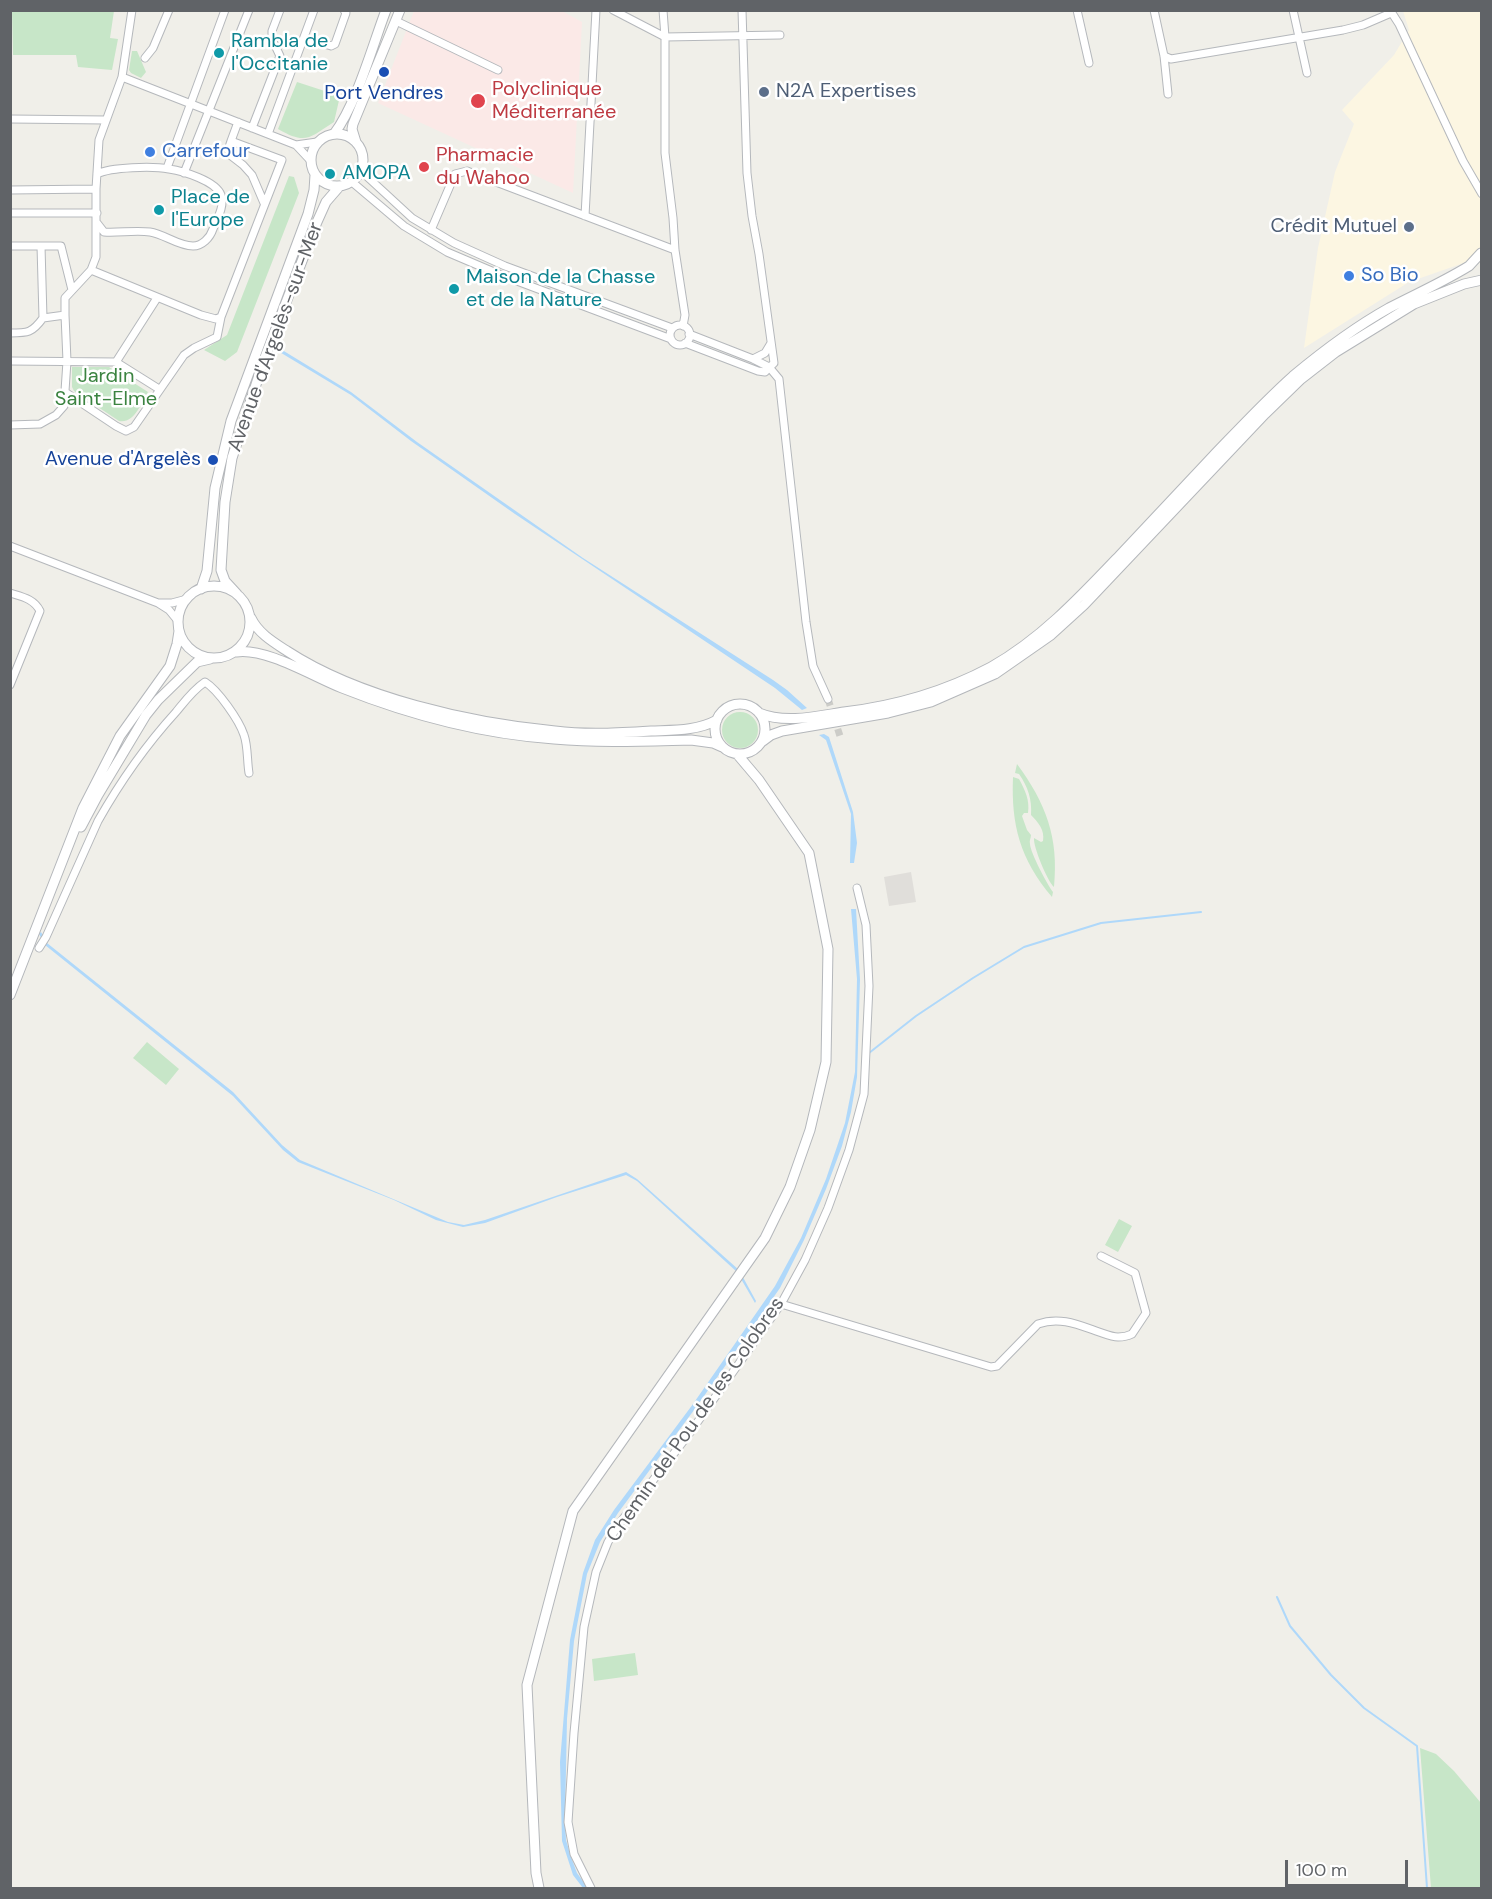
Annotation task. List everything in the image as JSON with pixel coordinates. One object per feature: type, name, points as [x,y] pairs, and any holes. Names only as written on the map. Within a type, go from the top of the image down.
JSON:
[{"type":"main road","points":[[334,134],[355,94],[386,10]]},
{"type":"main road","points":[[356,142],[342,134],[334,134],[317,142],[310,160],[315,175],[325,184],[339,187],[352,182],[361,171],[363,156],[356,142],[352,129],[353,124],[400,10]]},
{"type":"main road","name":"Avenue d'Argelès-sur-Mer","points":[[201,589],[207,571],[215,488],[231,421],[308,214],[315,175]]},
{"type":"main road","name":"Avenue d'Argelès-sur-Mer","points":[[237,594],[225,581],[221,570],[225,502],[232,458],[266,357],[317,222],[326,202],[339,187]]},
{"type":"main road","points":[[759,713],[769,717],[805,717],[886,705],[926,694],[991,667],[1047,628],[1080,597],[1259,408],[1293,376],[1330,346],[1356,329],[1388,309],[1441,283],[1469,266],[1481,255]]},
{"type":"main road","points":[[737,754],[750,753],[771,735],[782,731],[888,713],[931,702],[963,690],[1005,668],[1051,635],[1084,605],[1300,380],[1336,352],[1414,304],[1464,284],[1482,280]]},
{"type":"main road","points":[[10,995],[82,808],[126,726],[170,666],[177,644],[182,606],[186,599],[201,589],[219,586],[237,594],[255,626],[276,644],[322,670],[393,698],[477,720],[557,732],[611,733],[686,730],[709,724],[717,720],[726,708],[740,704],[754,708],[759,713],[765,727],[763,741]]},
{"type":"main road","points":[[236,652],[249,633],[250,618]]},
{"type":"main road","points":[[178,626],[183,641],[190,650],[210,659]]},
{"type":"main road","points":[[62,861],[98,795],[146,715],[158,700],[197,662],[219,659],[245,650],[262,654],[389,706],[441,721],[504,733],[554,739],[691,740],[713,743],[737,754],[759,780],[808,853],[828,949],[826,1062],[810,1130],[790,1187],[765,1238],[573,1511],[527,1685],[536,1873],[539,1888]]},
{"type":"main road","points":[[717,720],[716,734],[722,747]]},
{"type":"main road","points":[[756,749],[752,763],[759,780]]},
{"type":"street","points":[[10,425],[40,424],[56,415],[64,406],[67,360],[64,298],[91,270],[96,257],[99,140],[122,77],[132,10]]},
{"type":"street","points":[[145,58],[153,48],[169,10]]},
{"type":"street","points":[[167,168],[225,10]]},
{"type":"street","points":[[184,173],[249,10]]},
{"type":"street","points":[[252,128],[280,56],[272,39],[272,31],[280,10]]},
{"type":"street","points":[[268,134],[314,10]]},
{"type":"street","points":[[304,38],[331,46],[335,44],[346,13],[344,10]]},
{"type":"street","points":[[585,216],[596,10]]},
{"type":"street","points":[[613,10],[664,37],[780,35]]},
{"type":"street","points":[[663,10],[664,153],[685,315],[683,326]]},
{"type":"street","points":[[352,182],[404,226],[447,252],[501,275],[671,339],[676,344],[685,343],[765,372],[774,363],[747,173],[742,10]]},
{"type":"street","points":[[1077,10],[1089,63]]},
{"type":"street","points":[[1154,10],[1164,56],[1168,94]]},
{"type":"street","points":[[1293,10],[1307,73]]},
{"type":"street","points":[[1164,56],[1171,59],[1300,38],[1363,25],[1393,11],[1480,192],[1482,202]]},
{"type":"street","points":[[396,21],[498,69]]},
{"type":"street","points":[[122,77],[296,145],[310,160]]},
{"type":"street","points":[[10,119],[106,120]]},
{"type":"street","points":[[238,122],[228,150],[230,155],[252,175],[265,203]]},
{"type":"street","points":[[65,392],[126,431],[134,427],[184,355],[217,337],[221,317],[282,160],[231,141]]},
{"type":"street","points":[[296,145],[317,142]]},
{"type":"street","points":[[97,174],[110,169],[167,168],[204,180],[214,186],[220,193],[222,203],[211,235],[204,242],[195,246],[184,245],[150,232],[104,232],[97,223]]},
{"type":"street","points":[[361,171],[412,218],[454,243],[505,266],[672,328],[683,326],[689,334],[769,367],[779,379],[813,666],[828,699]]},
{"type":"street","points":[[431,230],[455,174],[467,171],[675,250]]},
{"type":"street","points":[[10,190],[96,189]]},
{"type":"street","points":[[10,213],[97,213]]},
{"type":"street","points":[[10,246],[61,246],[72,290]]},
{"type":"street","points":[[10,333],[28,333],[36,328],[43,318],[41,246]]},
{"type":"street","points":[[91,270],[201,315],[216,319],[221,317]]},
{"type":"street","points":[[117,362],[157,298]]},
{"type":"street","points":[[43,318],[64,315]]},
{"type":"street","points":[[671,339],[672,328]]},
{"type":"street","points":[[685,343],[689,334]]},
{"type":"street","points":[[753,359],[765,353],[771,343]]},
{"type":"street","points":[[765,353],[769,367]]},
{"type":"street","points":[[10,361],[117,362],[159,389]]},
{"type":"street","points":[[10,546],[158,603],[169,610],[178,626]]},
{"type":"street","points":[[10,592],[31,600],[40,611],[10,685]]},
{"type":"street","points":[[158,603],[172,603],[186,599]]},
{"type":"street","points":[[39,948],[106,807],[149,743],[197,687],[205,682],[213,687],[224,701],[244,735],[249,773]]},
{"type":"street","name":"Chemin del Pou de les Colobres","points":[[591,1888],[574,1854],[568,1822],[584,1627],[596,1572],[608,1542],[619,1524],[689,1434],[781,1304],[805,1260],[828,1208],[849,1150],[864,1094],[869,986],[866,926],[857,888]]},
{"type":"street","points":[[781,1304],[992,1367],[997,1366],[1038,1324],[1044,1322],[1072,1322],[1120,1338],[1132,1334],[1146,1313],[1135,1273],[1101,1256]]},
{"type":"shaded area","name":"Polyclinique Méditerranée","points":[[414,11],[562,11],[582,22],[573,193],[378,103]]},
{"type":"shaded area","points":[[1403,11],[1481,11],[1481,257],[1409,282],[1304,348],[1318,248],[1335,172],[1354,124],[1342,110],[1394,55],[1409,30]]},
{"type":"shaded area","points":[[911,872],[916,902],[889,906],[884,877]]},
{"type":"green space","points":[[12,11],[114,11],[110,38],[118,39],[112,70],[78,67],[76,55],[13,55]]},
{"type":"green space","points":[[132,51],[137,51],[146,72],[141,78],[129,70]]},
{"type":"green space","points":[[297,82],[340,96],[334,122],[307,138],[295,137],[278,129]]},
{"type":"green space","points":[[289,176],[294,177],[299,193],[237,352],[225,361],[204,350],[227,335]]},
{"type":"green space","name":"Jardin Saint-Elme","points":[[72,367],[109,367],[148,392],[133,416],[119,421],[74,391]]},
{"type":"green space","points":[[740,712],[753,717],[758,730],[753,743],[740,748],[727,743],[722,730],[727,717]]},
{"type":"green space","points":[[1017,764],[1036,793],[1048,822],[1054,853],[1054,887],[1036,849],[1034,838],[1043,841],[1043,833],[1031,815],[1030,798],[1025,784],[1019,774],[1015,773]]},
{"type":"green space","points":[[1013,777],[1019,779],[1026,795],[1028,813],[1022,816],[1031,835],[1030,843],[1033,854],[1053,892],[1052,897],[1032,869],[1020,841],[1014,811]]},
{"type":"green space","points":[[147,1042],[179,1069],[166,1085],[133,1058]]},
{"type":"green space","points":[[1119,1219],[1132,1226],[1118,1252],[1105,1245]]},
{"type":"green space","points":[[635,1653],[638,1675],[594,1681],[592,1659]]},
{"type":"green space","points":[[1420,1748],[1436,1754],[1481,1803],[1481,1888],[1431,1888]]},
{"type":"water","points":[[269,342],[351,392],[417,442],[583,558],[773,680],[807,708],[802,710],[775,688],[515,514],[411,441],[351,395],[268,345]]},
{"type":"water","points":[[824,734],[829,737],[853,812],[857,843],[854,863],[850,863],[851,814],[826,740],[819,735]]},
{"type":"water","points":[[851,909],[856,909],[860,980],[857,1077],[842,1146],[826,1189],[780,1288],[618,1513],[600,1542],[587,1574],[574,1641],[567,1719],[565,1820],[566,1840],[571,1857],[577,1873],[588,1888],[583,1888],[573,1875],[562,1841],[560,1762],[570,1640],[583,1573],[595,1540],[614,1510],[693,1404],[775,1286],[801,1238],[826,1179],[845,1123],[855,1072],[857,979]]},
{"type":"water","points":[[41,932],[47,943],[233,1092],[282,1145],[300,1160],[448,1222],[464,1225],[626,1172],[637,1179],[739,1270],[755,1303],[737,1272],[637,1181],[626,1175],[485,1223],[463,1227],[436,1220],[394,1200],[298,1162],[283,1150],[233,1096],[45,945],[39,934]]},
{"type":"waterway","points":[[869,1053],[916,1016],[1024,947],[1101,923],[1201,912]]},
{"type":"waterway","points":[[1277,1597],[1290,1626],[1331,1675],[1364,1708],[1417,1746],[1427,1888]]},
{"type":"tunnel","points":[[828,699],[840,736]]},
{"type":"place","name":"Rambla de l'Occitanie","points":[[219,53]]},
{"type":"place","name":"Port Vendres","points":[[384,72]]},
{"type":"place","name":"N2A Expertises","points":[[764,92]]},
{"type":"place","name":"Polyclinique Méditerranée","points":[[478,101]]},
{"type":"place","name":"Carrefour","points":[[150,152]]},
{"type":"place","name":"Pharmacie du Wahoo","points":[[424,167]]},
{"type":"place","name":"AMOPA","points":[[330,174]]},
{"type":"place","name":"Place de l'Europe","points":[[159,210]]},
{"type":"place","name":"Crédit Mutuel","points":[[1409,227]]},
{"type":"place","name":"So Bio","points":[[1349,276]]},
{"type":"place","name":"Maison de la Chasse et de la Nature","points":[[454,289]]},
{"type":"place","name":"Avenue d'Argelès","points":[[213,460]]}]
